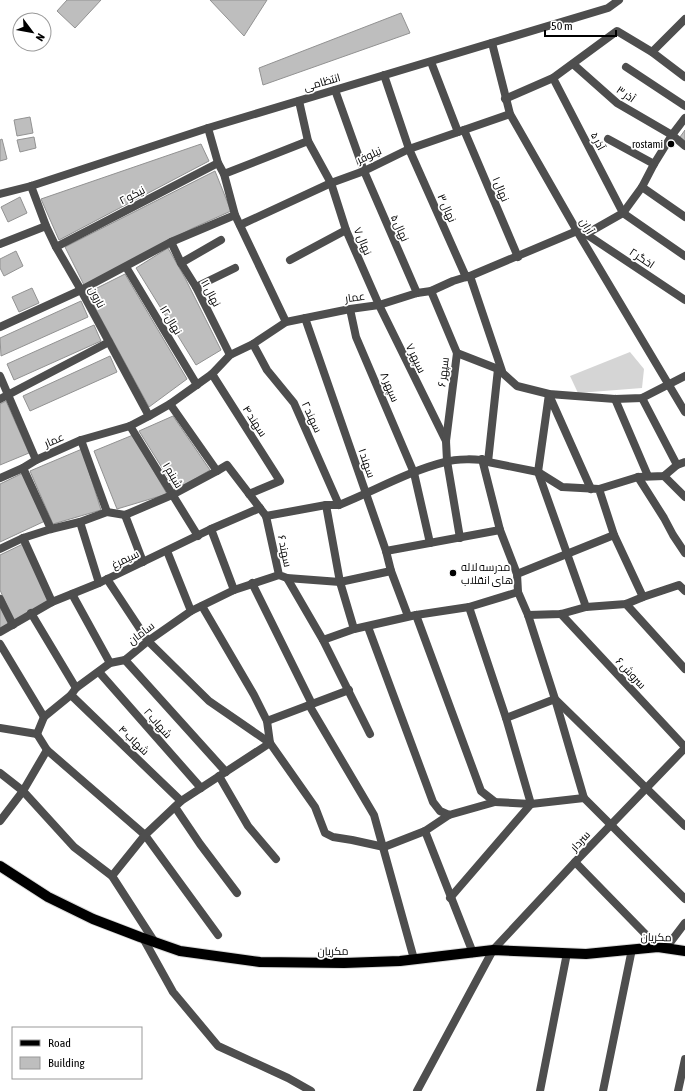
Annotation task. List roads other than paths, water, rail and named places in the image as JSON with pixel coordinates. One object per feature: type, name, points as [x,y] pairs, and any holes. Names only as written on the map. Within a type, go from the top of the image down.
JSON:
[{"type":"main road","name":"مکریان","points":[[0,866],[48,897],[93,919],[143,938],[180,951],[260,962],[344,963],[414,959],[493,950],[586,954],[632,949],[662,948],[685,951]]},
{"type":"street","name":"انتظامی","points":[[0,194],[31,186],[208,128],[608,8],[619,0]]},
{"type":"street","points":[[652,52],[685,19]]},
{"type":"street","points":[[505,99],[553,78],[617,31],[652,52],[685,77]]},
{"type":"street","name":"آران","points":[[492,43],[510,114],[577,231],[685,412]]},
{"type":"street","name":"نهال ۱","points":[[431,62],[518,257]]},
{"type":"street","name":"آذر ۳","points":[[575,63],[617,104],[672,135],[685,146]]},
{"type":"street","points":[[626,67],[685,106]]},
{"type":"street","name":"نهال ۳","points":[[384,75],[409,149],[468,276],[500,370]]},
{"type":"street","name":"آذر ۵","points":[[553,78],[623,213]]},
{"type":"street","name":"نهال ۵","points":[[335,90],[364,171],[417,293]]},
{"type":"street","name":"نهال ۷","points":[[299,101],[308,141],[331,183],[346,230],[379,305]]},
{"type":"street","name":"نیلوفر","points":[[240,225],[331,183],[364,171],[409,149],[510,114]]},
{"type":"street","points":[[577,231],[586,234],[623,213],[642,187],[672,135],[685,118]]},
{"type":"street","points":[[208,128],[218,163],[224,174],[235,215],[286,322]]},
{"type":"street","points":[[608,140],[654,164]]},
{"type":"street","points":[[224,174],[308,141]]},
{"type":"street","name":"نیکو ۲","points":[[56,247],[218,163]]},
{"type":"street","name":"نارون","points":[[31,186],[46,226],[56,247],[149,416]]},
{"type":"street","points":[[642,187],[685,217]]},
{"type":"street","points":[[623,213],[685,256]]},
{"type":"street","points":[[0,327],[81,290],[171,242],[235,215]]},
{"type":"street","points":[[0,244],[46,226]]},
{"type":"street","points":[[290,260],[346,230]]},
{"type":"street","name":"عمار","points":[[0,478],[81,440],[130,426],[149,416],[170,404],[212,374],[230,355],[253,344],[286,322],[350,309],[379,305],[417,293],[431,291],[518,257],[577,231]]},
{"type":"street","name":"اخگر ۲","points":[[586,234],[685,300]]},
{"type":"street","points":[[181,263],[221,240]]},
{"type":"street","name":"نهال ۱۱","points":[[171,242],[181,263],[196,287],[230,355]]},
{"type":"street","name":"نهال ۱۲","points":[[126,266],[197,385]]},
{"type":"street","points":[[196,287],[235,268]]},
{"type":"street","name":"سپهر ۶","points":[[431,291],[457,353],[446,442],[447,461],[460,538]]},
{"type":"street","name":"سپهر ۷","points":[[379,305],[446,442]]},
{"type":"street","name":"سپهر ۸","points":[[350,309],[356,337],[414,473],[430,543]]},
{"type":"street","name":"سهند ۱","points":[[305,318],[386,551],[391,571],[412,616],[481,791],[495,802]]},
{"type":"street","points":[[0,399],[109,342]]},
{"type":"street","name":"سهند ۲","points":[[253,344],[267,370],[294,403],[339,505]]},
{"type":"street","points":[[457,353],[500,370],[518,386],[549,394],[615,399],[642,398],[685,376]]},
{"type":"street","points":[[500,370],[485,461],[500,530],[516,574],[518,592],[528,615],[584,798],[685,899]]},
{"type":"street","name":"سهند ۴","points":[[212,374],[280,481],[249,494]]},
{"type":"street","points":[[0,376],[36,460]]},
{"type":"street","points":[[549,394],[538,472],[586,607]]},
{"type":"street","points":[[549,394],[595,489],[614,535],[643,597]]},
{"type":"street","points":[[266,516],[326,505],[339,505],[366,495],[414,473],[447,461],[485,461],[538,472],[562,487],[595,489],[638,477],[664,476],[681,464],[642,398]]},
{"type":"street","points":[[615,399],[648,476]]},
{"type":"street","points":[[0,549],[23,538],[80,522],[107,512],[125,515],[172,495],[218,471],[170,404]]},
{"type":"street","name":"شبنم ۱","points":[[130,426],[198,536]]},
{"type":"street","points":[[81,440],[107,512]]},
{"type":"street","name":"سهند ۶","points":[[218,471],[227,465],[266,516],[279,575],[287,578],[323,640],[370,734]]},
{"type":"street","points":[[23,468],[51,529]]},
{"type":"street","points":[[664,476],[685,497]]},
{"type":"street","points":[[638,477],[664,518],[672,535],[685,553]]},
{"type":"street","points":[[326,505],[340,582],[354,629]]},
{"type":"street","name":"سیمرغ","points":[[0,632],[52,602],[99,583],[211,529],[260,508]]},
{"type":"street","points":[[125,515],[143,562]]},
{"type":"street","points":[[80,522],[99,583]]},
{"type":"street","points":[[211,529],[234,590]]},
{"type":"street","points":[[386,551],[500,530]]},
{"type":"street","points":[[516,574],[614,535]]},
{"type":"street","points":[[23,538],[52,602]]},
{"type":"street","points":[[167,551],[191,611]]},
{"type":"street","points":[[287,578],[340,582],[391,571]]},
{"type":"street","name":"سامان","points":[[37,734],[44,717],[71,695],[76,688],[110,663],[126,660],[148,641],[191,611],[234,590],[279,575]]},
{"type":"street","points":[[107,579],[148,641],[208,701],[270,743],[315,807],[325,833],[333,838],[352,840],[384,847],[425,831],[449,814],[495,802],[532,804],[584,798]]},
{"type":"street","points":[[252,583],[310,705],[374,815],[414,959]]},
{"type":"street","points":[[528,615],[560,614],[586,607],[626,604],[680,585],[685,591]]},
{"type":"street","points":[[323,640],[354,629],[412,616],[470,607],[518,592]]},
{"type":"street","points":[[72,594],[110,663]]},
{"type":"street","points":[[0,599],[13,625]]},
{"type":"street","points":[[626,604],[685,669]]},
{"type":"street","points":[[202,606],[254,695],[267,721],[270,743]]},
{"type":"street","points":[[470,607],[532,804]]},
{"type":"street","points":[[31,613],[76,688]]},
{"type":"street","name":"سروش ۶","points":[[560,614],[685,747]]},
{"type":"street","points":[[368,627],[433,802],[440,811],[449,814]]},
{"type":"street","points":[[0,644],[44,717]]},
{"type":"street","points":[[126,660],[223,774],[248,826],[276,859]]},
{"type":"street","name":"شهاب ۲","points":[[99,672],[201,788]]},
{"type":"street","points":[[267,721],[349,690]]},
{"type":"street","name":"شهاب ۴","points":[[71,695],[178,804],[200,844],[237,893]]},
{"type":"street","points":[[506,718],[554,699]]},
{"type":"street","points":[[554,699],[685,826]]},
{"type":"street","points":[[0,728],[37,734],[47,750],[145,835],[218,935]]},
{"type":"street","points":[[112,876],[145,835],[178,804],[270,743]]},
{"type":"street","name":"سردار","points":[[417,1091],[493,950],[685,747]]},
{"type":"street","points":[[0,821],[23,791],[47,750]]},
{"type":"street","points":[[0,773],[23,791],[74,847],[112,876],[154,941]]},
{"type":"street","points":[[450,897],[532,804]]},
{"type":"street","points":[[425,831],[473,953]]},
{"type":"street","points":[[575,862],[662,948],[685,923]]},
{"type":"street","points":[[143,938],[173,992],[218,1046],[288,1078],[311,1091]]},
{"type":"street","points":[[603,1091],[632,949]]},
{"type":"street","points":[[540,1091],[567,953]]},
{"type":"street","points":[[678,1091],[685,1059]]},
{"type":"place","name":"rostami","points":[[671,144]]},
{"type":"place","name":"مدرسه لاله های انقلاب","points":[[453,573]]}]
